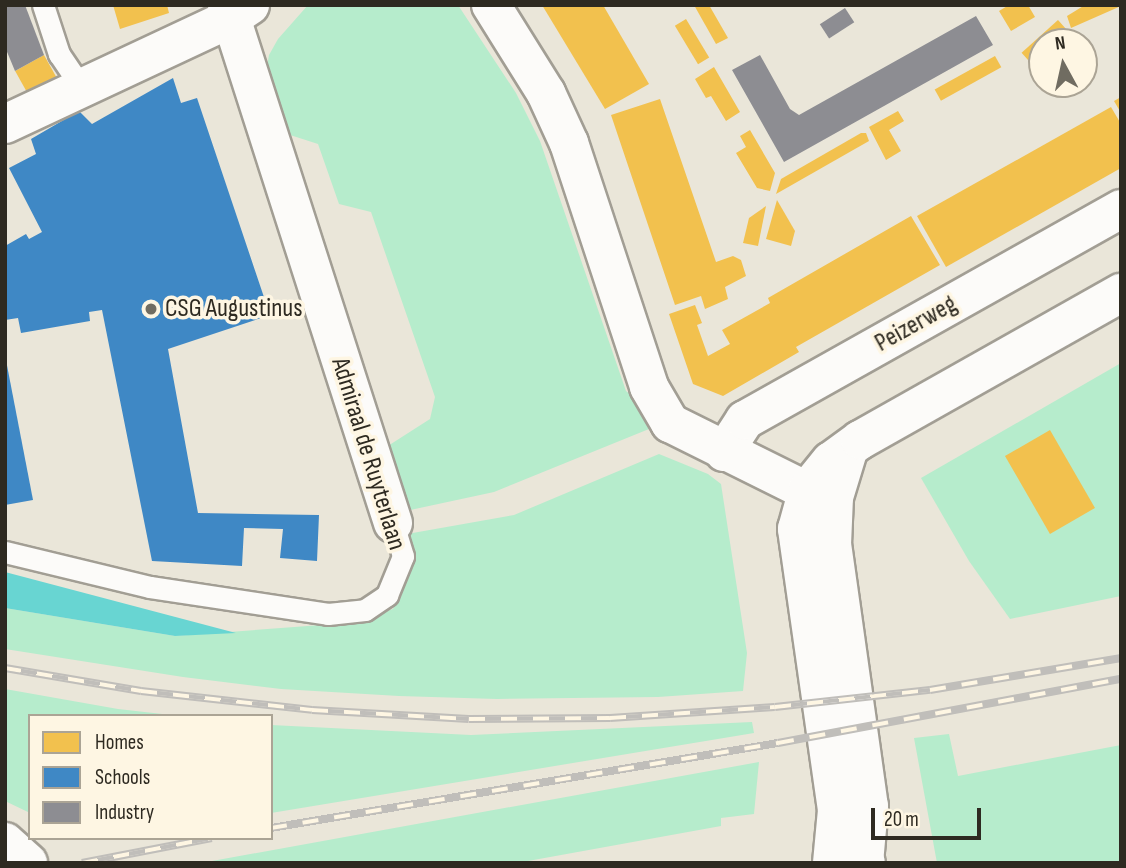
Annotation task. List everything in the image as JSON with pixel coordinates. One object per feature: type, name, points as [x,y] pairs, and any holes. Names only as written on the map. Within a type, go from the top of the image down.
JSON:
[{"type":"main road","points":[[491,5],[546,93],[569,143],[655,398],[670,423],[820,498],[832,544],[869,806],[865,863]]},
{"type":"main road","name":"Admiraal de Ruyterlaan","points":[[5,124],[236,9],[393,523]]},
{"type":"main road","name":"Peizerweg","points":[[724,452],[745,420],[1121,209]]},
{"type":"main road","points":[[832,863],[837,810],[797,528],[820,498],[848,452],[875,432],[1121,293]]},
{"type":"main road","points":[[5,842],[27,863]]},
{"type":"main road","points":[[5,855],[27,863]]},
{"type":"lane","points":[[43,5],[59,54],[81,87]]},
{"type":"lane","name":"Admiraal de Ruyterlaan","points":[[5,552],[150,587],[328,614],[365,610],[387,595],[403,556],[393,523]]},
{"type":"green space","points":[[308,5],[458,5],[516,93],[540,141],[626,391],[644,405],[649,429],[494,492],[401,512],[380,451],[430,419],[435,397],[371,212],[339,204],[318,144],[287,134],[266,72],[269,55],[278,39]]},
{"type":"green space","points":[[1121,363],[1121,596],[1010,619],[969,561],[921,478]]},
{"type":"green space","points":[[659,454],[708,474],[721,484],[747,653],[743,691],[658,697],[497,699],[399,696],[281,689],[183,677],[5,649],[5,608],[175,636],[348,623],[393,609],[415,562],[407,534],[514,515]]},
{"type":"green space","points":[[5,689],[162,714],[28,714],[28,812],[5,801]]},
{"type":"green space","points":[[752,722],[754,733],[273,813],[273,725],[471,735]]},
{"type":"green space","points":[[949,734],[958,776],[1121,745],[1121,863],[937,863],[914,738]]},
{"type":"green space","points":[[759,762],[754,814],[721,818],[721,826],[517,863],[201,863]]},
{"type":"water","points":[[5,572],[236,633],[175,636],[5,608]]},
{"type":"building: Homes","points":[[113,5],[167,5],[169,13],[120,29]]},
{"type":"building: Homes","points":[[542,5],[603,5],[649,84],[605,109]]},
{"type":"building: Homes","points":[[694,5],[709,5],[728,38],[716,44]]},
{"type":"building: Homes","points":[[1009,5],[1028,5],[1035,17],[1011,31],[999,11]]},
{"type":"building: Homes","points":[[1085,5],[1121,5],[1071,28],[1067,16]]},
{"type":"building: Homes","points":[[686,19],[709,58],[698,64],[675,26]]},
{"type":"building: Homes","points":[[1058,20],[1065,28],[1049,28]]},
{"type":"building: Homes","points":[[1028,47],[1028,60],[1022,53]]},
{"type":"building: Homes","points":[[44,55],[56,77],[27,93],[15,71]]},
{"type":"building: Homes","points":[[995,56],[1001,67],[941,101],[935,89]]},
{"type":"building: Homes","points":[[714,67],[740,112],[726,121],[711,96],[706,98],[695,79]]},
{"type":"building: Homes","points":[[1121,97],[1121,113],[1114,101]]},
{"type":"building: Homes","points":[[660,99],[716,262],[733,256],[741,260],[746,276],[725,287],[728,299],[705,309],[701,296],[675,305],[611,115]]},
{"type":"building: Homes","points":[[1111,107],[1121,124],[1121,168],[946,267],[917,216]]},
{"type":"building: Homes","points":[[898,111],[904,121],[889,130],[901,151],[886,160],[869,127]]},
{"type":"building: Homes","points":[[750,130],[775,173],[770,191],[757,188],[736,153],[746,147],[740,136]]},
{"type":"building: Homes","points":[[861,133],[866,133],[869,141],[776,194],[781,179]]},
{"type":"building: Homes","points":[[777,200],[795,231],[791,246],[766,239]]},
{"type":"building: Homes","points":[[766,206],[758,246],[743,243],[749,218]]},
{"type":"building: Homes","points":[[911,216],[940,265],[796,347],[799,352],[723,396],[693,384],[669,314],[695,305],[702,323],[697,325],[708,356],[730,344],[722,330],[770,303],[768,298]]},
{"type":"building: Homes","points":[[1050,430],[1095,508],[1050,534],[1005,456]]},
{"type":"building: Schools","points":[[173,78],[181,103],[197,98],[270,315],[168,349],[198,513],[319,515],[317,561],[280,558],[283,529],[244,528],[242,566],[152,561],[102,310],[89,312],[90,321],[21,333],[18,318],[5,320],[5,246],[26,234],[29,239],[42,232],[9,168],[36,154],[31,139],[79,111],[92,124]]},
{"type":"building: Schools","points":[[5,355],[33,500],[5,505]]},
{"type":"building: Industry","points":[[5,5],[25,5],[44,55],[15,71],[5,47]]},
{"type":"building: Industry","points":[[845,8],[854,22],[829,39],[820,24]]},
{"type":"building: Industry","points":[[976,16],[993,45],[784,162],[732,70],[760,55],[790,109],[799,115]]},
{"type":"railway","points":[[5,668],[141,691],[312,710],[469,719],[610,718],[775,707],[930,690],[1121,658]]},
{"type":"railway","points":[[273,828],[778,743],[1121,679]]},
{"type":"railway","points":[[82,863],[202,840]]},
{"type":"place","name":"CSG Augustinus","points":[[151,309]]}]
